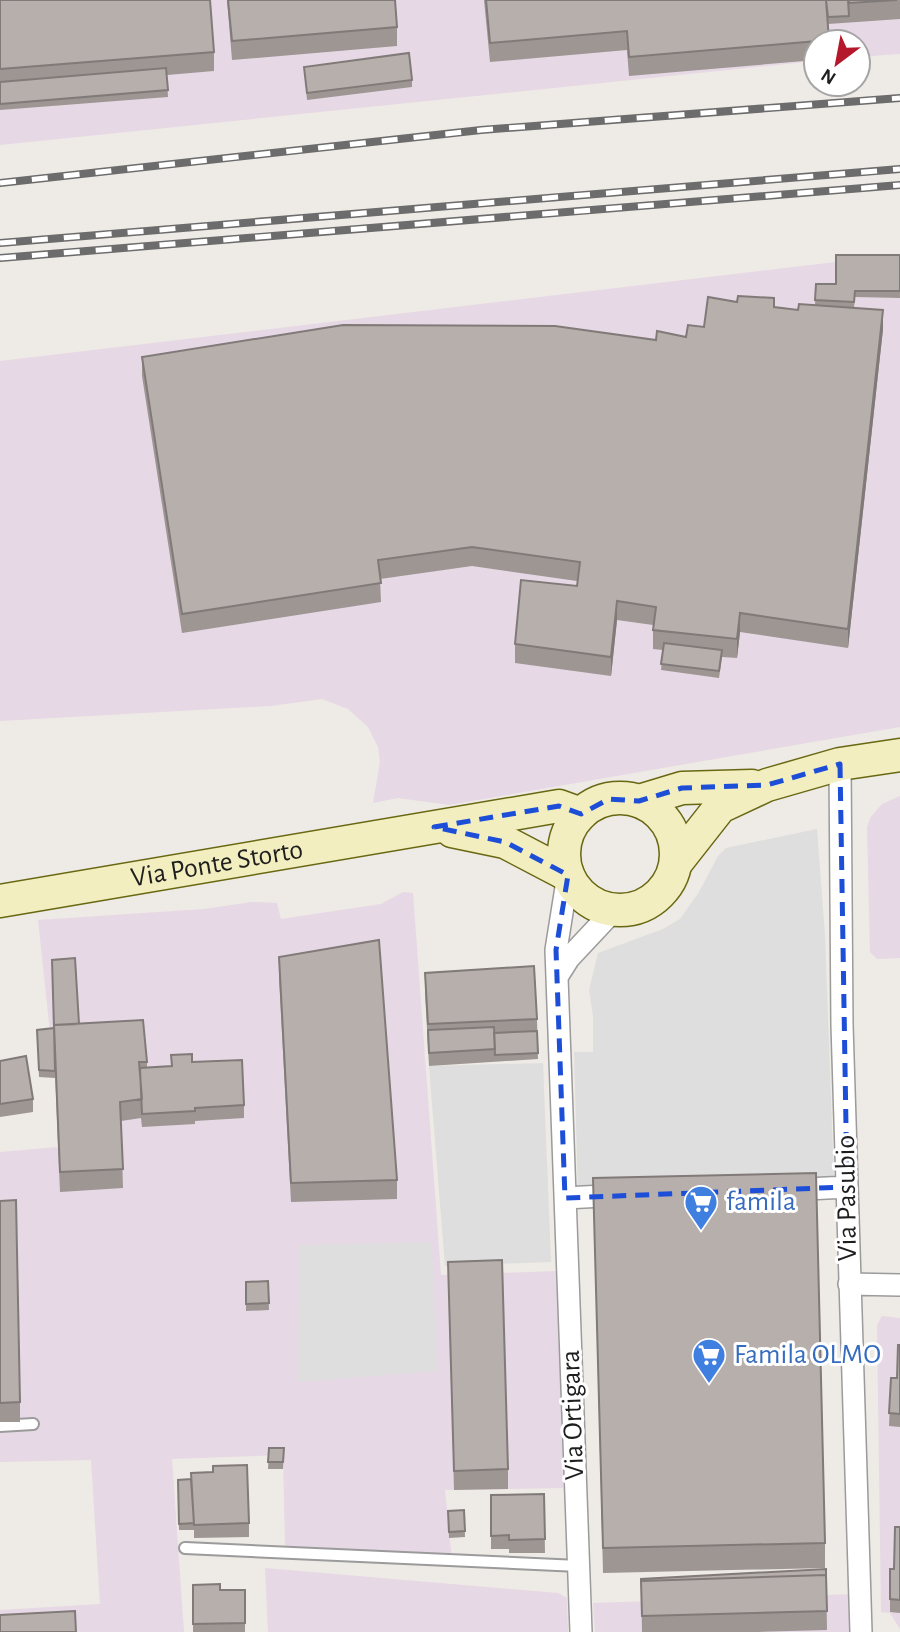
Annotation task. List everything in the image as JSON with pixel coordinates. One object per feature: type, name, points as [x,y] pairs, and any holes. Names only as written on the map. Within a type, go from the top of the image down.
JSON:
[{"type":"main road","points":[[676,863],[720,807],[778,782],[840,764],[900,755]]},
{"type":"main road","points":[[639,801],[682,788],[778,782]]},
{"type":"main road","points":[[568,875],[565,845],[570,828],[581,814],[594,804],[624,798],[639,801],[656,811],[668,826],[675,844],[676,863],[671,879],[654,899],[631,909],[614,910]]},
{"type":"main road","name":"Via Ponte Storto","points":[[0,901],[559,806],[581,814]]},
{"type":"main road","name":"Via Ponte Storto","points":[[434,827],[505,842],[568,875],[575,888],[586,899],[599,907],[614,910]]},
{"type":"street","name":"Via Pasubio","points":[[840,764],[842,1025],[862,1632]]},
{"type":"street","name":"Via Ortigara","points":[[568,875],[556,950],[581,1632]]},
{"type":"street","points":[[557,978],[569,958],[614,910]]},
{"type":"street","points":[[768,1190],[847,1187]]},
{"type":"street","points":[[565,1198],[648,1193]]},
{"type":"street","points":[[849,1284],[900,1286]]},
{"type":"lane","points":[[0,1426],[33,1424]]},
{"type":"lane","points":[[185,1548],[579,1566]]},
{"type":"highlighted area","points":[[840,764],[847,1187],[565,1198],[556,950],[568,875],[505,842],[434,827],[559,806],[581,814],[609,799],[639,801],[682,788],[767,785]]},
{"type":"shaded area","points":[[0,0],[900,0],[900,54],[872,56],[872,28],[802,28],[802,62],[0,145]]},
{"type":"shaded area","points":[[836,262],[900,262],[900,727],[449,805],[398,798],[373,803],[380,762],[378,747],[368,727],[348,709],[322,699],[271,706],[0,721],[0,361]]},
{"type":"shaded area","points":[[900,796],[900,958],[877,959],[870,952],[867,827],[870,818],[882,804]]},
{"type":"shaded area","points":[[817,829],[825,935],[834,1182],[578,1191],[574,1052],[593,1052],[593,1016],[589,990],[598,953],[663,929],[680,919],[699,892],[718,856],[726,848]]},
{"type":"shaded area","points":[[403,892],[413,893],[441,1275],[558,1271],[563,1488],[445,1490],[452,1560],[285,1547],[283,1455],[172,1459],[184,1632],[0,1632],[0,1610],[100,1604],[91,1460],[0,1462],[0,1152],[58,1147],[55,1078],[38,920],[204,909],[252,902],[277,903],[281,919],[381,904]]},
{"type":"shaded area","points":[[543,1063],[551,1262],[445,1266],[429,1066]]},
{"type":"shaded area","points":[[432,1242],[437,1371],[298,1382],[299,1245]]},
{"type":"shaded area","points":[[882,1316],[900,1318],[900,1629],[890,1613],[881,1612],[877,1325]]},
{"type":"shaded area","points":[[265,1568],[558,1593],[567,1598],[568,1632],[268,1632]]},
{"type":"shaded area","points":[[857,1594],[857,1632],[595,1632],[593,1603]]},
{"type":"building","points":[[0,0],[210,0],[214,52],[0,69]]},
{"type":"building","points":[[228,0],[395,0],[397,27],[232,41]]},
{"type":"building","points":[[486,0],[826,0],[828,28],[802,28],[802,42],[629,57],[627,31],[490,43]]},
{"type":"building","points":[[826,0],[848,0],[849,16],[828,17]]},
{"type":"building","points":[[849,0],[897,0],[849,3]]},
{"type":"building","points":[[409,53],[412,80],[307,93],[304,67]]},
{"type":"building","points":[[166,68],[168,90],[0,104],[0,82]]},
{"type":"building","points":[[836,255],[900,255],[900,291],[855,291],[854,302],[815,300],[816,284],[836,284]]},
{"type":"building","points":[[738,296],[774,298],[774,307],[798,310],[799,304],[883,310],[848,629],[740,613],[737,639],[653,630],[656,607],[617,601],[611,657],[515,644],[521,580],[577,586],[580,562],[472,547],[378,560],[381,583],[182,614],[142,357],[343,325],[555,326],[656,340],[657,331],[686,337],[688,325],[704,327],[708,297],[737,302]]},
{"type":"building","points":[[664,643],[722,650],[719,671],[661,664]]},
{"type":"building","points":[[379,940],[397,1180],[291,1183],[279,957]]},
{"type":"building","points":[[75,958],[79,1024],[54,1025],[55,1071],[39,1070],[37,1030],[54,1028],[52,960]]},
{"type":"building","points":[[534,966],[537,1019],[428,1024],[425,973]]},
{"type":"building","points":[[143,1020],[147,1062],[139,1062],[142,1099],[120,1102],[123,1169],[60,1172],[54,1025]]},
{"type":"building","points":[[494,1027],[495,1049],[429,1053],[428,1030]]},
{"type":"building","points":[[537,1031],[538,1053],[495,1055],[494,1033]]},
{"type":"building","points":[[192,1054],[192,1062],[242,1060],[244,1105],[142,1114],[140,1068],[172,1066],[171,1055]]},
{"type":"building","points":[[26,1056],[33,1099],[0,1104],[0,1061]]},
{"type":"building","name":"Famila OLMO","points":[[816,1173],[825,1543],[603,1548],[593,1178]]},
{"type":"building","points":[[16,1200],[20,1402],[0,1403],[0,1201]]},
{"type":"building","points":[[502,1260],[508,1469],[454,1471],[448,1262]]},
{"type":"building","points":[[268,1281],[269,1303],[246,1304],[246,1282]]},
{"type":"building","points":[[898,1345],[900,1414],[889,1413],[891,1378],[897,1378]]},
{"type":"building","points":[[269,1448],[284,1448],[283,1462],[268,1462]]},
{"type":"building","points":[[247,1465],[249,1523],[194,1525],[191,1473],[213,1472],[213,1466]]},
{"type":"building","points":[[191,1479],[194,1523],[179,1524],[178,1480]]},
{"type":"building","points":[[544,1494],[545,1539],[509,1540],[509,1535],[491,1536],[491,1495]]},
{"type":"building","points":[[464,1510],[465,1531],[449,1532],[448,1511]]},
{"type":"building","points":[[895,1527],[900,1527],[900,1600],[890,1599]]},
{"type":"building","points":[[826,1569],[826,1575],[641,1581],[641,1579]]},
{"type":"building","points":[[826,1575],[827,1611],[642,1616],[641,1581]]},
{"type":"building","points":[[220,1584],[220,1590],[245,1590],[245,1623],[193,1624],[193,1585]]},
{"type":"building","points":[[75,1611],[76,1632],[0,1632],[0,1615]]},
{"type":"railway","points":[[0,183],[481,130],[900,98]]},
{"type":"railway","points":[[0,243],[900,169]]},
{"type":"railway","points":[[0,258],[900,185]]},
{"type":"place","name":"famila","points":[[701,1232]]},
{"type":"place","name":"Famila OLMO","points":[[709,1385]]}]
